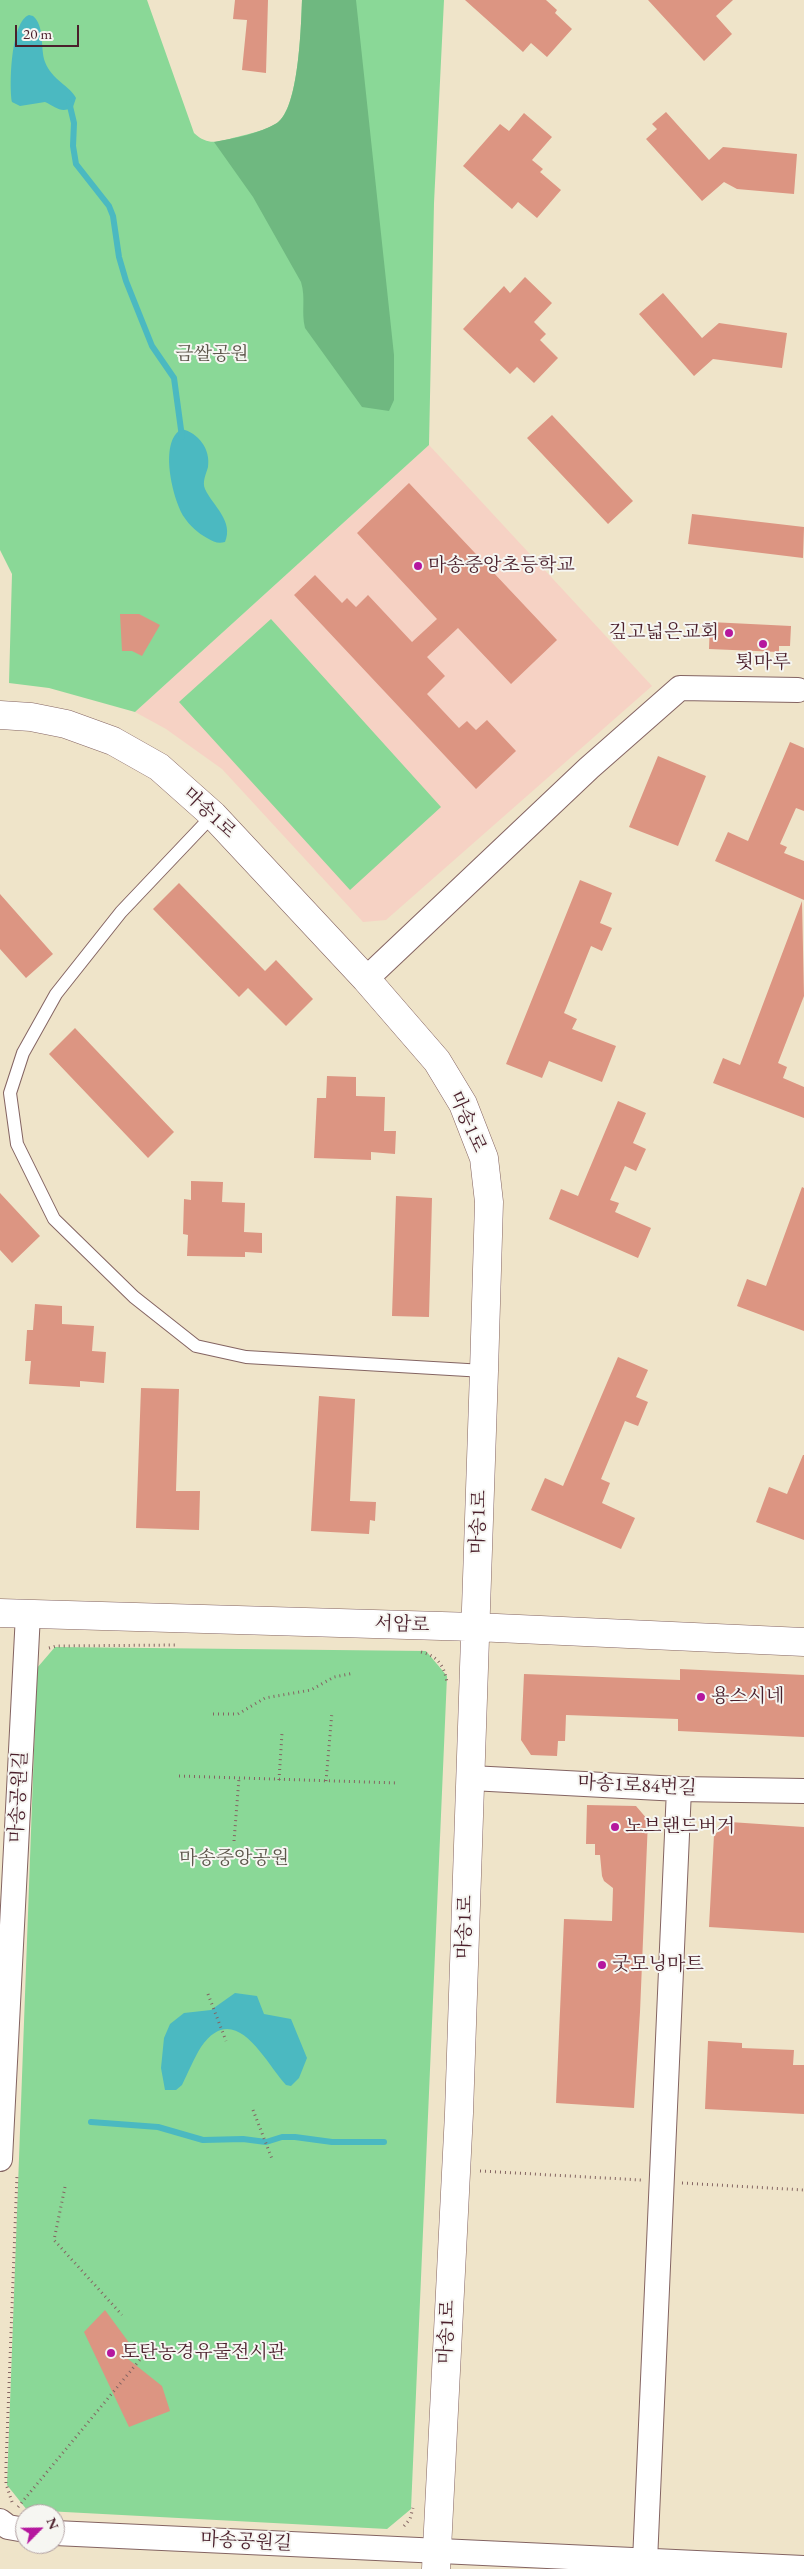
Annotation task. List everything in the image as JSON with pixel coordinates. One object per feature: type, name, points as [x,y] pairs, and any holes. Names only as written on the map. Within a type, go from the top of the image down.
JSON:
[{"type":"street","points":[[366,979],[589,768],[680,688],[798,690]]},
{"type":"street","name":"마송1로","points":[[0,716],[31,717],[66,724],[113,741],[159,767],[213,815],[366,979],[437,1061],[463,1104],[484,1158],[489,1202],[484,1372],[456,2169],[436,2560]]},
{"type":"street","name":"서암로","points":[[0,1613],[475,1627],[804,1642]]},
{"type":"street","name":"마송공원길","points":[[0,2159],[9,1828],[28,1614]]},
{"type":"street","name":"마송1로84번길","points":[[470,1778],[679,1789],[804,1791]]},
{"type":"street","points":[[645,2561],[679,1789]]},
{"type":"street","points":[[9,2514],[8,2527],[15,2528]]},
{"type":"street","name":"마송공원길","points":[[65,2534],[436,2560]]},
{"type":"street","points":[[436,2560],[645,2561],[804,2568]]},
{"type":"lane","points":[[213,815],[121,912],[56,994],[22,1053],[10,1093],[17,1144],[54,1218],[134,1297],[196,1346],[246,1358],[484,1372]]},
{"type":"path","points":[[45,1650],[56,1646],[180,1645]]},
{"type":"path","points":[[413,1651],[432,1655],[441,1664],[447,1681],[447,1691]]},
{"type":"path","points":[[214,1714],[238,1714],[265,1698],[311,1690],[334,1677],[354,1673]]},
{"type":"path","points":[[326,1781],[332,1712]]},
{"type":"path","points":[[279,1780],[282,1733]]},
{"type":"path","points":[[178,1776],[398,1783]]},
{"type":"path","points":[[234,1841],[239,1778]]},
{"type":"path","points":[[208,1994],[226,2041]]},
{"type":"path","points":[[253,2110],[272,2159]]},
{"type":"path","points":[[456,2169],[804,2190]]},
{"type":"path","points":[[65,2187],[54,2240],[122,2316]]},
{"type":"path","points":[[9,2514],[143,2356]]},
{"type":"path","points":[[397,2530],[410,2519],[413,2501]]},
{"type":"shaded area","name":"마송중앙초등학교","points":[[429,445],[652,686],[386,920],[363,922],[222,769],[166,729],[135,712]]},
{"type":"green space","name":"금쌀공원","points":[[0,0],[147,0],[194,133],[205,140],[214,142],[263,130],[277,123],[284,115],[290,101],[297,66],[302,0],[444,0],[434,203],[429,445],[135,712],[49,688],[9,683],[12,574],[0,550]]},
{"type":"green space","points":[[302,0],[356,0],[394,355],[394,400],[389,411],[362,407],[305,328],[301,282],[253,197],[214,142],[262,130],[277,123],[284,115],[290,102],[297,66]]},
{"type":"green space","points":[[271,619],[441,807],[350,890],[179,702]]},
{"type":"green space","name":"마송중앙공원","points":[[55,1647],[426,1651],[447,1676],[411,2509],[387,2529],[65,2512],[65,2504],[22,2504],[7,2485],[37,1668]]},
{"type":"water","points":[[29,15],[37,20],[39,25],[45,62],[48,68],[76,98],[73,107],[69,109],[62,110],[45,102],[20,106],[12,102],[11,69],[15,41],[18,29],[23,20]]},
{"type":"water","points":[[182,429],[198,438],[205,448],[208,467],[204,486],[225,520],[227,534],[225,542],[216,542],[200,534],[184,517],[180,509],[172,485],[169,458],[175,436]]},
{"type":"water","points":[[235,1993],[257,1996],[264,2014],[291,2019],[307,2058],[299,2078],[291,2086],[286,2085],[248,2039],[237,2031],[226,2029],[214,2034],[201,2047],[182,2085],[176,2090],[165,2090],[161,2068],[164,2038],[170,2024],[184,2013],[211,2010]]},
{"type":"building","points":[[235,0],[268,0],[266,73],[242,70],[247,20],[233,19]]},
{"type":"building","points":[[465,0],[546,0],[557,10],[555,13],[572,29],[547,57],[531,43],[523,52]]},
{"type":"building","points":[[648,0],[733,0],[716,16],[732,34],[704,61]]},
{"type":"building","points":[[666,112],[709,160],[723,147],[797,154],[794,194],[737,189],[724,182],[702,201],[646,139],[657,129],[652,124]]},
{"type":"building","points":[[524,113],[552,137],[532,160],[543,169],[540,172],[561,190],[537,218],[518,202],[512,209],[463,166],[500,124],[509,131]]},
{"type":"building","points":[[525,277],[552,303],[534,322],[546,334],[540,340],[558,358],[534,383],[517,367],[510,374],[463,329],[504,286],[510,293]]},
{"type":"building","points":[[663,293],[702,338],[719,323],[787,333],[782,368],[713,359],[694,376],[639,314]]},
{"type":"building","points":[[552,415],[633,501],[608,524],[527,438]]},
{"type":"building","name":"마송중앙초등학교","points":[[409,483],[557,640],[511,684],[458,628],[427,657],[445,676],[427,694],[459,728],[467,721],[476,730],[487,720],[516,751],[476,789],[294,595],[315,575],[342,603],[347,598],[356,607],[368,595],[412,642],[437,619],[357,533]]},
{"type":"building","points":[[692,514],[804,527],[803,558],[688,544]]},
{"type":"building","points":[[120,614],[139,614],[160,625],[142,656],[132,651],[122,651]]},
{"type":"building","points":[[710,622],[791,626],[790,646],[779,646],[779,652],[709,649]]},
{"type":"building","points":[[790,742],[804,748],[804,811],[796,808],[780,844],[787,847],[784,853],[804,861],[804,900],[715,861],[728,832],[748,841]]},
{"type":"building","points":[[658,756],[706,776],[678,846],[629,827]]},
{"type":"building","points":[[580,880],[612,893],[600,923],[612,928],[602,951],[591,946],[564,1013],[577,1019],[572,1029],[616,1046],[602,1082],[549,1061],[542,1078],[506,1064]]},
{"type":"building","points":[[179,883],[265,971],[276,960],[313,999],[286,1026],[248,988],[239,997],[153,909]]},
{"type":"building","points":[[0,894],[53,954],[26,978],[0,949]]},
{"type":"building","points":[[802,901],[804,996],[778,1063],[787,1067],[783,1078],[804,1087],[804,1118],[713,1083],[723,1058],[740,1065]]},
{"type":"building","points":[[75,1028],[174,1132],[148,1158],[49,1054]]},
{"type":"building","points":[[327,1076],[356,1077],[356,1096],[385,1097],[384,1131],[396,1131],[395,1154],[371,1152],[371,1160],[314,1158],[317,1098],[326,1098]]},
{"type":"building","points":[[618,1101],[646,1113],[633,1143],[646,1149],[636,1171],[625,1166],[610,1200],[619,1203],[615,1212],[651,1228],[638,1258],[549,1219],[561,1189],[578,1196]]},
{"type":"building","points":[[191,1181],[223,1182],[222,1202],[245,1203],[244,1232],[262,1233],[262,1253],[245,1252],[245,1257],[187,1256],[188,1235],[183,1234],[184,1199],[191,1200]]},
{"type":"building","points":[[802,1187],[804,1188],[804,1331],[737,1306],[747,1279],[766,1286]]},
{"type":"building","points":[[0,1193],[40,1236],[12,1263],[0,1250]]},
{"type":"building","points":[[396,1196],[432,1198],[429,1317],[392,1316]]},
{"type":"building","points":[[35,1304],[62,1306],[62,1324],[94,1326],[92,1351],[106,1352],[104,1383],[80,1381],[80,1387],[29,1384],[31,1361],[25,1361],[27,1330],[33,1330]]},
{"type":"building","points":[[618,1357],[648,1370],[636,1397],[648,1402],[638,1426],[625,1421],[601,1479],[610,1483],[602,1503],[635,1518],[621,1549],[531,1510],[545,1478],[563,1486]]},
{"type":"building","points":[[141,1388],[179,1389],[176,1491],[200,1491],[199,1530],[136,1528]]},
{"type":"building","points":[[319,1396],[355,1399],[350,1501],[376,1502],[375,1521],[370,1520],[369,1534],[311,1531]]},
{"type":"building","points":[[803,1455],[804,1540],[756,1522],[769,1487],[787,1494]]},
{"type":"building","points":[[680,1669],[804,1675],[804,1737],[678,1731],[678,1719],[566,1715],[565,1741],[558,1741],[557,1756],[531,1755],[521,1740],[524,1674],[680,1680]]},
{"type":"building","points":[[587,1805],[636,1806],[648,1820],[634,2108],[556,2103],[564,1919],[612,1921],[613,1888],[604,1881],[600,1855],[595,1855],[595,1844],[586,1844]]},
{"type":"building","points":[[730,1822],[804,1827],[804,1933],[709,1927],[714,1835]]},
{"type":"building","points":[[708,2041],[742,2043],[742,2048],[794,2050],[793,2065],[804,2065],[804,2114],[705,2109]]},
{"type":"building","name":"토탄농경유물전시관","points":[[105,2310],[130,2344],[128,2359],[162,2386],[170,2411],[129,2427],[84,2332]]},
{"type":"waterway","points":[[69,102],[74,123],[73,146],[76,164],[109,206],[113,216],[119,257],[126,281],[152,346],[174,378],[182,437]]},
{"type":"waterway","points":[[91,2122],[158,2127],[203,2140],[243,2139],[266,2142],[282,2137],[295,2137],[332,2142],[384,2142]]},
{"type":"place","name":"마송중앙초등학교","points":[[418,566]]},
{"type":"place","name":"깊고넓은교회","points":[[729,633]]},
{"type":"place","name":"툇마루","points":[[763,644]]},
{"type":"place","name":"용스시네","points":[[701,1697]]},
{"type":"place","name":"노브랜드버거","points":[[615,1827]]},
{"type":"place","name":"굿모닝마트","points":[[602,1965]]},
{"type":"place","name":"토탄농경유물전시관","points":[[111,2353]]}]
